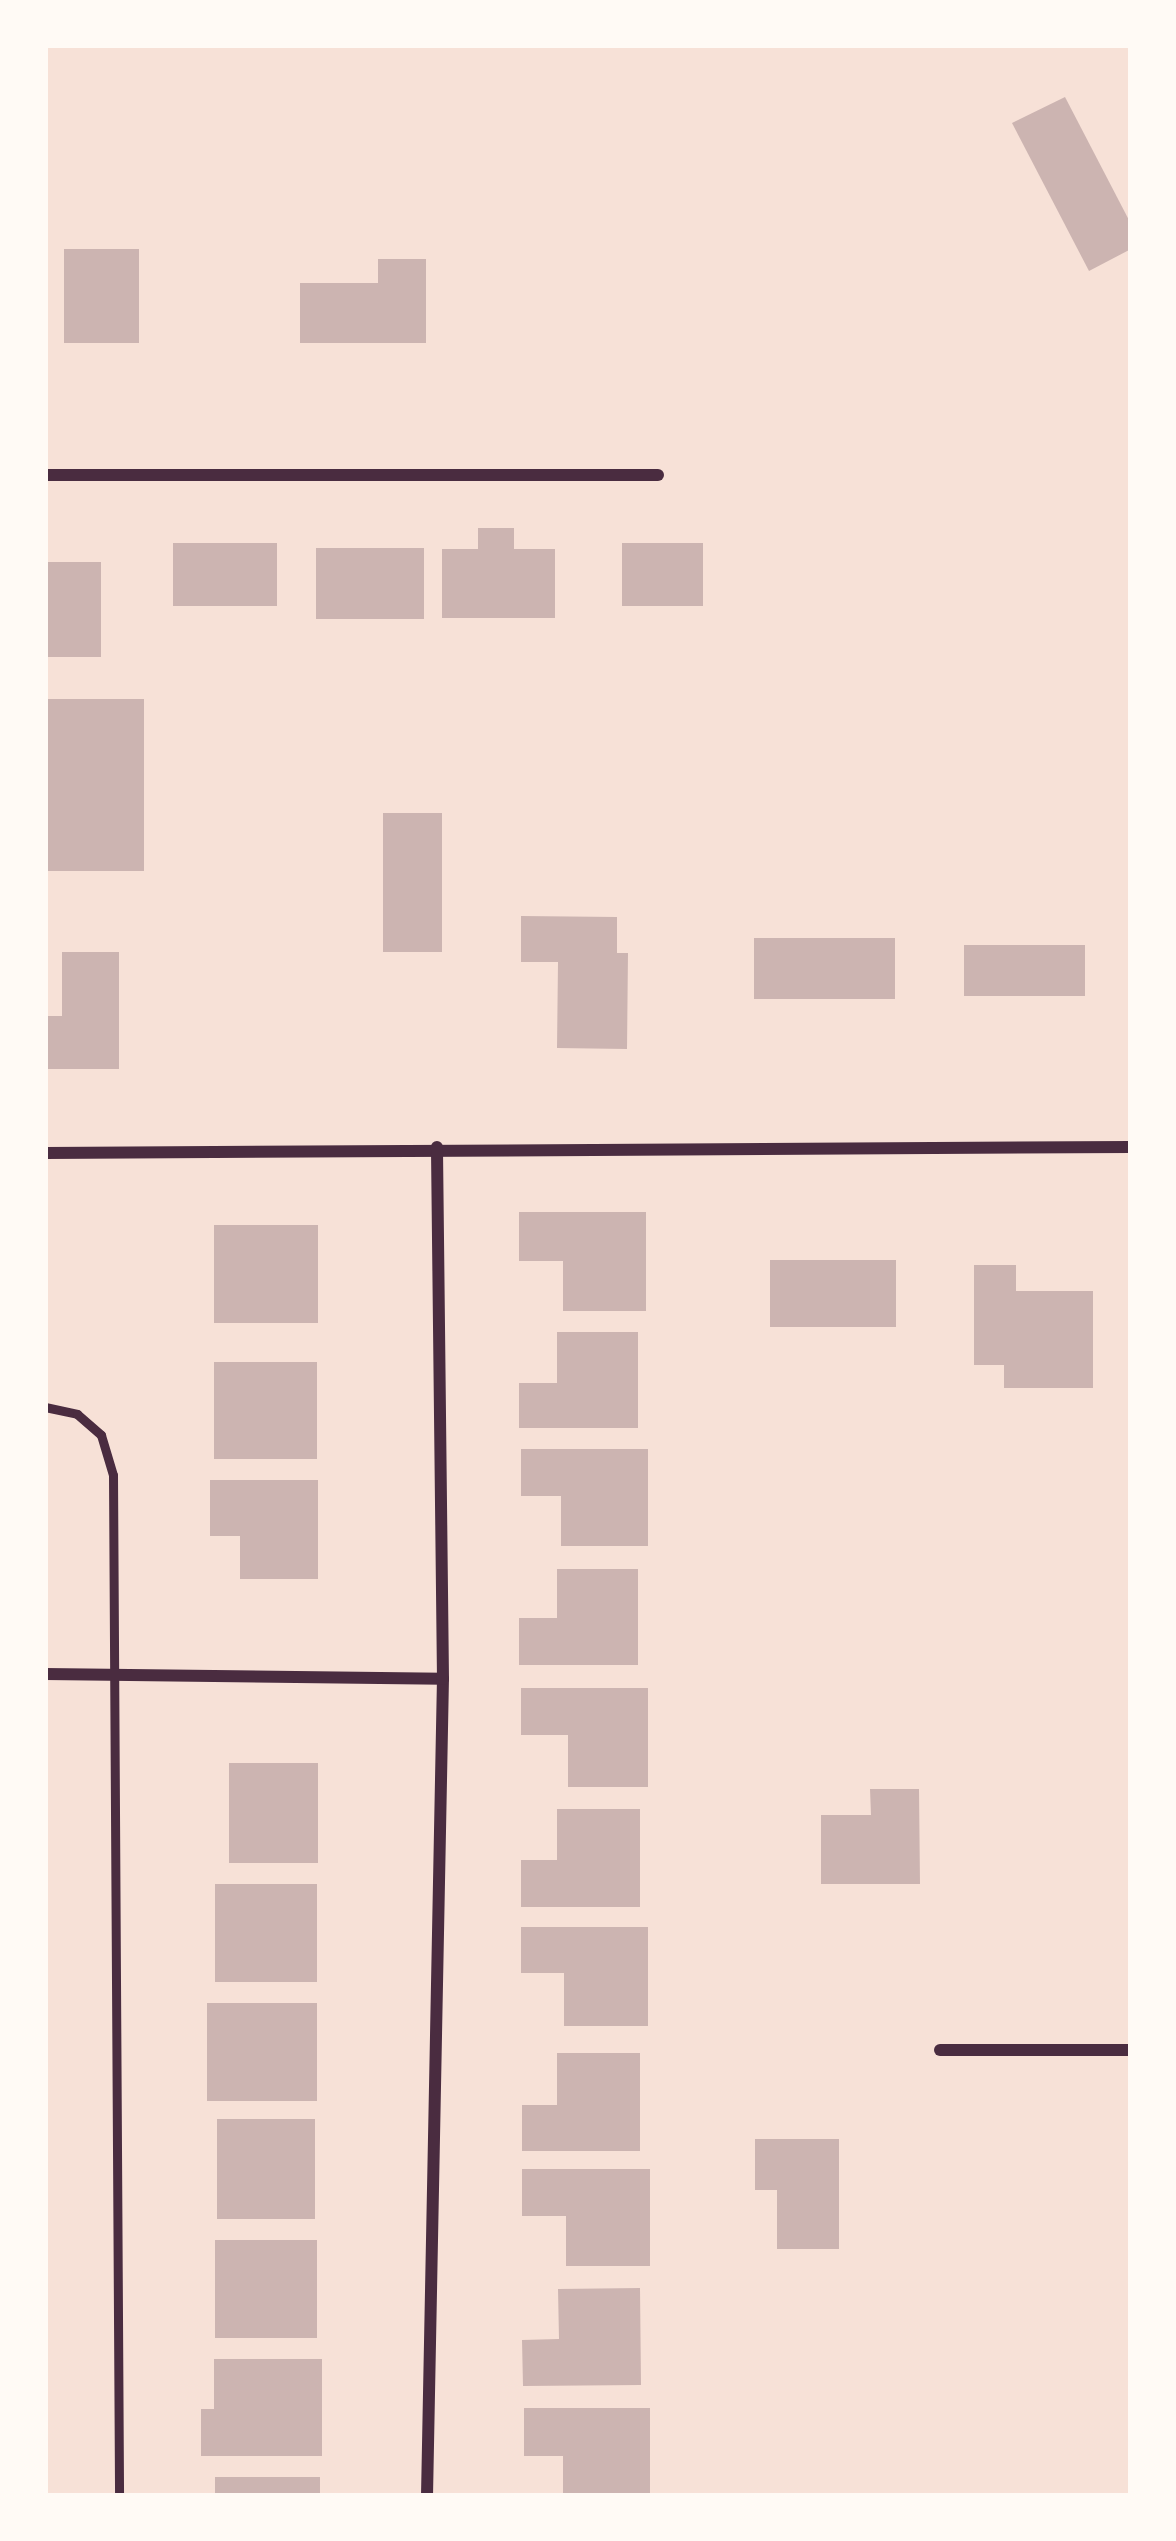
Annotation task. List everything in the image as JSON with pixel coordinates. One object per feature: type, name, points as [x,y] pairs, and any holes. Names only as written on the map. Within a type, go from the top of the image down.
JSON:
[{"type":"street","points":[[45,475],[658,475]]},
{"type":"street","points":[[45,1154],[437,1148],[1131,1148]]},
{"type":"street","points":[[428,2496],[443,1679],[437,1148]]},
{"type":"street","points":[[45,1674],[443,1679]]},
{"type":"street","points":[[940,2050],[1131,2050]]},
{"type":"lane","points":[[45,1407],[77,1414],[101,1435],[113,1474],[118,2496]]},
{"type":"building","points":[[1065,97],[1131,224],[1131,249],[1089,271],[1012,123]]},
{"type":"building","points":[[64,249],[139,249],[139,343],[64,343]]},
{"type":"building","points":[[378,259],[426,259],[426,343],[300,343],[300,283],[378,283]]},
{"type":"building","points":[[478,528],[514,528],[514,549],[555,549],[555,618],[442,618],[442,549],[478,549]]},
{"type":"building","points":[[173,543],[277,543],[277,606],[173,606]]},
{"type":"building","points":[[622,543],[703,543],[703,606],[622,606]]},
{"type":"building","points":[[316,548],[424,548],[424,619],[316,619]]},
{"type":"building","points":[[45,562],[101,562],[101,657],[45,657]]},
{"type":"building","points":[[45,699],[144,699],[144,871],[45,871]]},
{"type":"building","points":[[383,813],[442,813],[442,952],[383,952]]},
{"type":"building","points":[[521,916],[617,917],[617,953],[628,953],[627,1049],[557,1048],[558,962],[521,962]]},
{"type":"building","points":[[754,938],[895,938],[895,999],[754,999]]},
{"type":"building","points":[[964,945],[1085,945],[1085,996],[964,996]]},
{"type":"building","points":[[62,952],[119,952],[119,1069],[45,1069],[45,1016],[62,1016]]},
{"type":"building","points":[[519,1212],[646,1212],[646,1311],[563,1311],[563,1261],[519,1261]]},
{"type":"building","points":[[214,1225],[318,1225],[318,1323],[214,1323]]},
{"type":"building","points":[[770,1260],[896,1260],[896,1327],[770,1327]]},
{"type":"building","points":[[974,1265],[1016,1265],[1016,1291],[1093,1291],[1093,1388],[1004,1388],[1004,1365],[974,1365]]},
{"type":"building","points":[[557,1332],[638,1332],[638,1428],[519,1428],[519,1383],[557,1383]]},
{"type":"building","points":[[214,1362],[317,1362],[317,1459],[214,1459]]},
{"type":"building","points":[[521,1449],[648,1449],[648,1546],[561,1546],[561,1496],[521,1496]]},
{"type":"building","points":[[210,1480],[318,1480],[318,1579],[240,1579],[240,1536],[210,1536]]},
{"type":"building","points":[[557,1569],[638,1569],[638,1665],[519,1665],[519,1618],[557,1618]]},
{"type":"building","points":[[521,1688],[648,1688],[648,1787],[568,1787],[568,1735],[521,1735]]},
{"type":"building","points":[[229,1763],[318,1763],[318,1863],[229,1863]]},
{"type":"building","points":[[870,1789],[919,1789],[920,1884],[821,1884],[821,1815],[871,1815]]},
{"type":"building","points":[[557,1809],[640,1809],[640,1907],[521,1907],[521,1860],[557,1860]]},
{"type":"building","points":[[215,1884],[317,1884],[317,1982],[215,1982]]},
{"type":"building","points":[[521,1927],[648,1927],[648,2026],[564,2026],[564,1973],[521,1973]]},
{"type":"building","points":[[207,2003],[317,2003],[317,2101],[207,2101]]},
{"type":"building","points":[[557,2053],[640,2053],[640,2151],[522,2151],[522,2105],[557,2105]]},
{"type":"building","points":[[217,2119],[315,2119],[315,2219],[217,2219]]},
{"type":"building","points":[[755,2139],[839,2139],[839,2249],[777,2249],[777,2190],[755,2190]]},
{"type":"building","points":[[522,2169],[650,2169],[650,2266],[566,2266],[566,2216],[522,2216]]},
{"type":"building","points":[[215,2240],[317,2240],[317,2338],[215,2338]]},
{"type":"building","points":[[640,2288],[641,2385],[523,2386],[522,2340],[559,2339],[558,2289]]},
{"type":"building","points":[[214,2359],[322,2359],[322,2456],[201,2456],[201,2409],[214,2409]]},
{"type":"building","points":[[524,2408],[650,2408],[650,2496],[563,2496],[563,2456],[524,2456]]},
{"type":"building","points":[[215,2477],[320,2477],[320,2496],[215,2496]]}]
